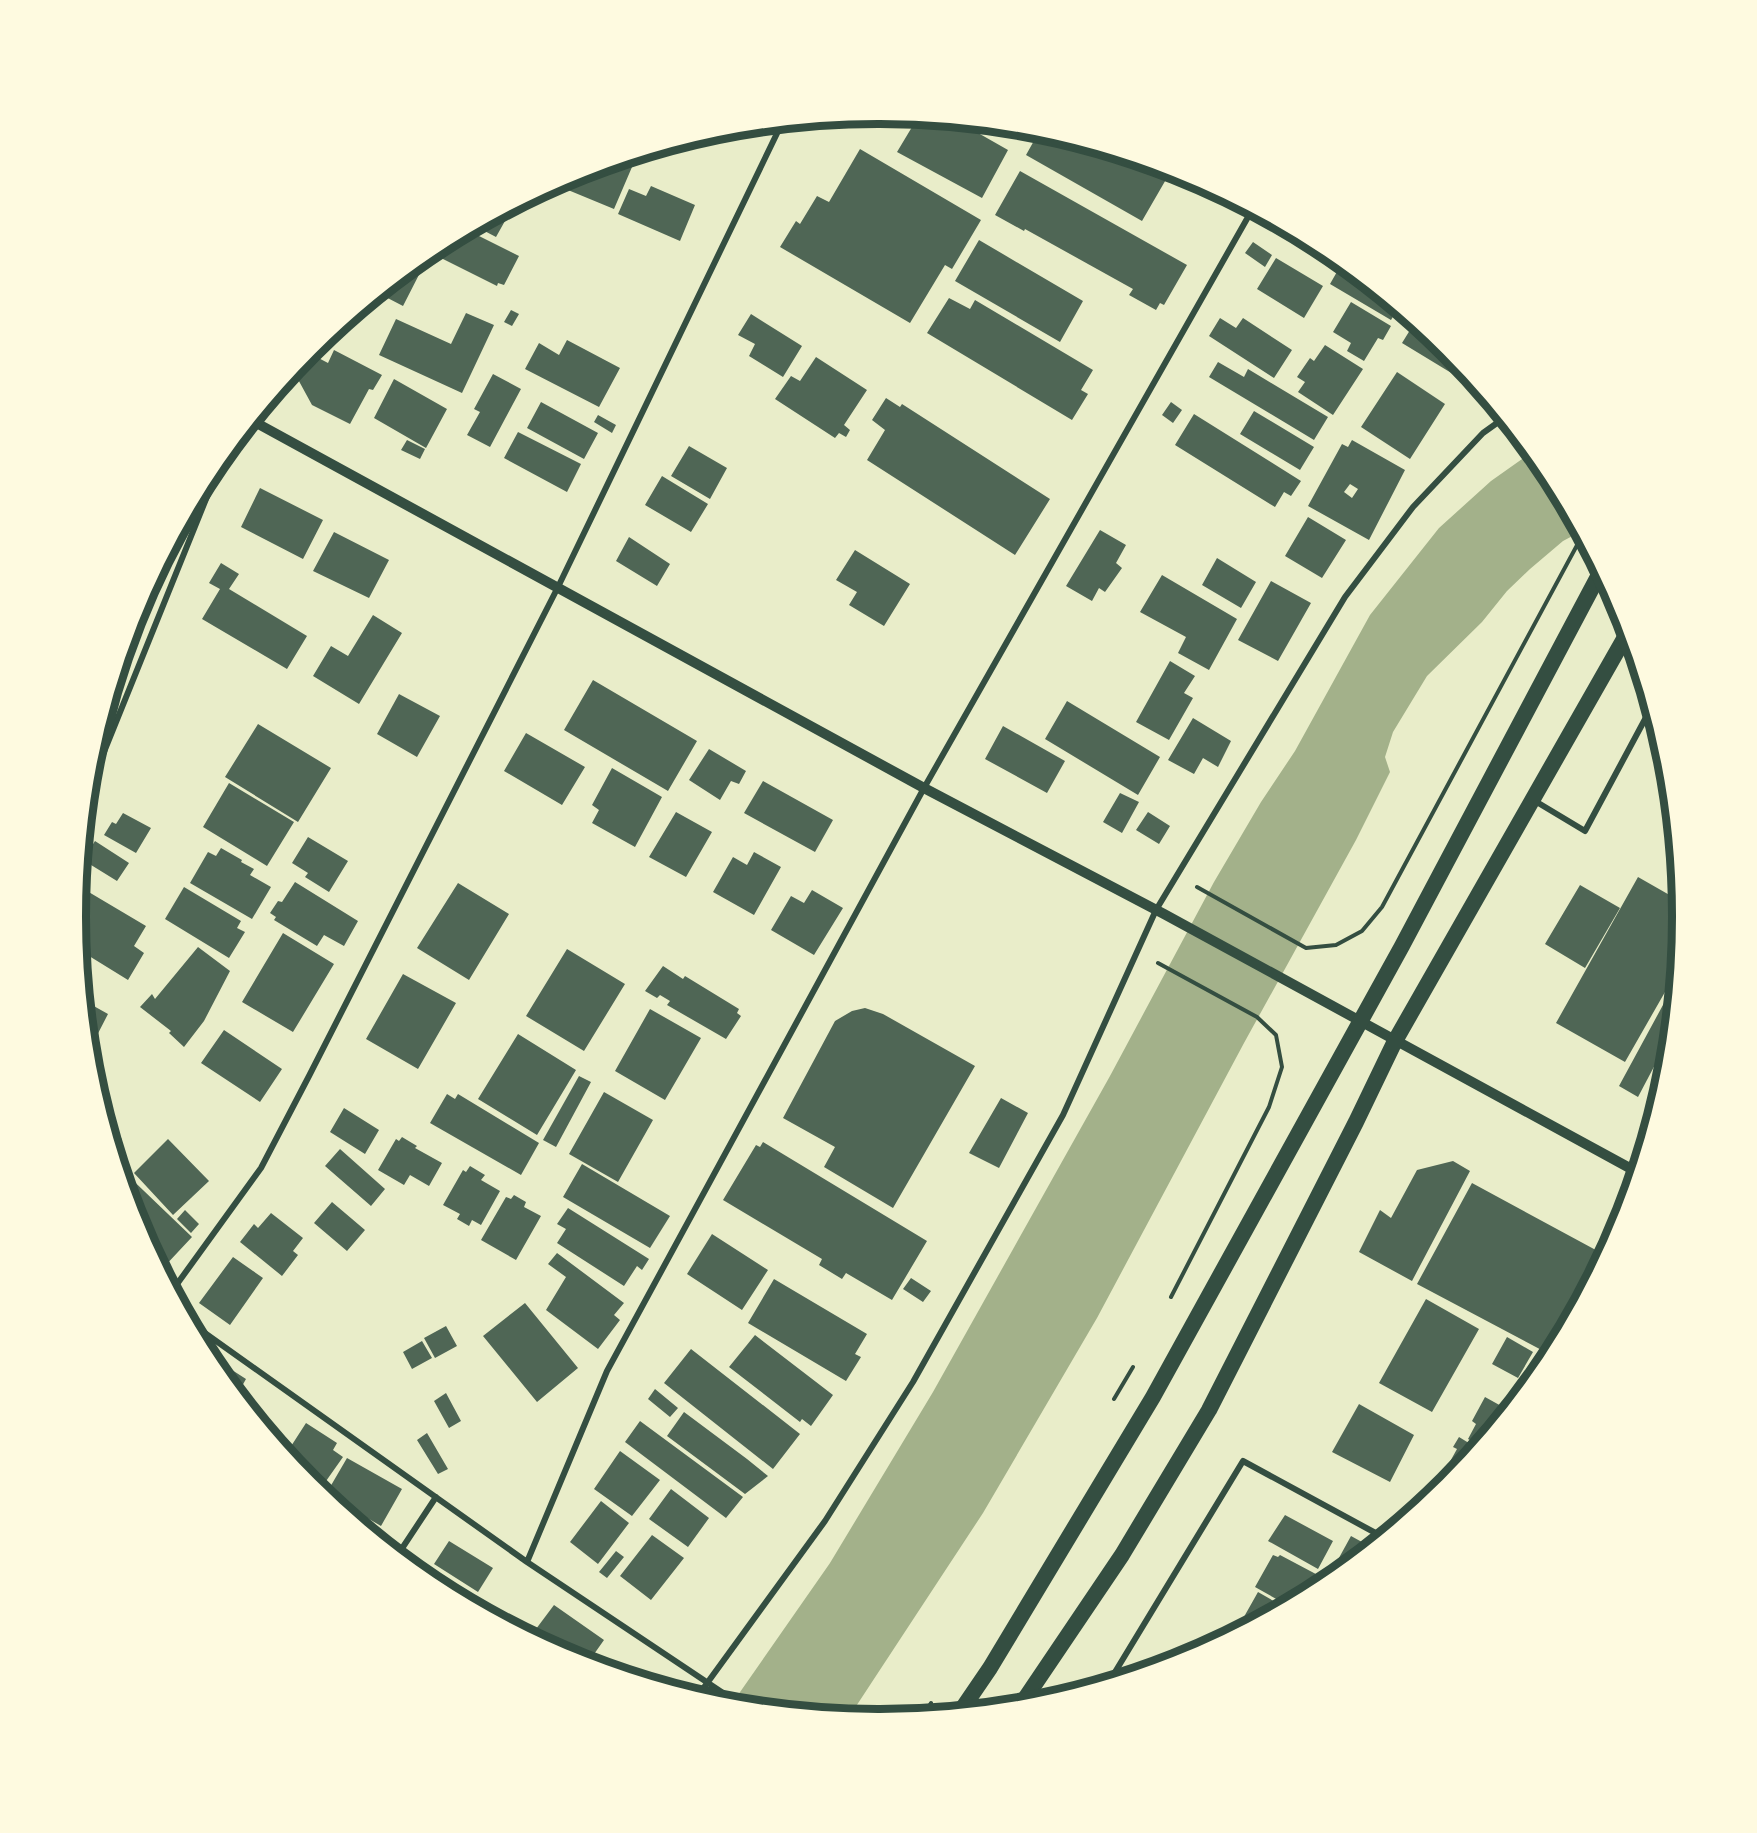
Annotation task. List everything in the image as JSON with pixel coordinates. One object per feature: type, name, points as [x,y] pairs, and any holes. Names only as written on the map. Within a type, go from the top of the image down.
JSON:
[{"type":"highway","points":[[965,1705],[990,1668],[1153,1397],[1360,1022],[1596,580]]},
{"type":"highway","points":[[1027,1695],[1122,1555],[1209,1410],[1395,1041],[1622,643]]},
{"type":"street","points":[[177,1285],[261,1168],[558,587],[779,130]]},
{"type":"street","points":[[527,1562],[607,1371],[924,788],[1249,216]]},
{"type":"street","points":[[702,1689],[825,1521],[913,1382],[1063,1115],[1160,912],[1345,597],[1413,507],[1483,433],[1498,422]]},
{"type":"street","points":[[258,424],[924,788],[1160,912],[1630,1168]]},
{"type":"street","points":[[103,756],[208,494]]},
{"type":"street","points":[[1532,800],[1585,831],[1646,718]]},
{"type":"street","points":[[204,1332],[527,1562],[724,1694]]},
{"type":"street","points":[[1115,1673],[1243,1461],[1376,1533]]},
{"type":"street","points":[[401,1550],[436,1497]]},
{"type":"path","points":[[1193,884],[1306,948],[1336,945],[1362,932],[1382,907],[1578,544]]},
{"type":"path","points":[[1152,960],[1257,1017],[1276,1035],[1282,1066],[1269,1107],[1171,1298]]},
{"type":"path","points":[[1112,1402],[1136,1361]]},
{"type":"path","points":[[928,1708],[935,1696]]},
{"type":"shaded area","points":[[1525,457],[1573,535],[1563,541],[1507,591],[1482,622],[1427,676],[1393,732],[1385,757],[1390,772],[1356,840],[1097,1318],[983,1513],[855,1709],[775,1703],[737,1696],[830,1563],[933,1392],[1110,1076],[1214,882],[1261,802],[1295,751],[1370,615],[1439,528],[1491,481]]},
{"type":"building","points":[[914,124],[971,129],[1008,150],[982,198],[897,152]]},
{"type":"building","points":[[1035,139],[1084,151],[1167,178],[1142,221],[1026,155]]},
{"type":"building","points":[[860,149],[981,220],[952,269],[945,265],[910,323],[780,247],[796,221],[800,224],[817,196],[829,202]]},
{"type":"building","points":[[634,163],[614,209],[568,190],[575,184]]},
{"type":"building","points":[[1020,171],[1187,265],[1164,305],[1160,303],[1156,310],[1129,295],[1133,289],[1025,229],[1024,231],[995,215]]},
{"type":"building","points":[[651,186],[695,205],[680,241],[618,214],[629,189],[646,196]]},
{"type":"building","points":[[508,216],[496,237],[482,230]]},
{"type":"building","points":[[475,234],[519,256],[504,285],[498,283],[497,286],[438,257]]},
{"type":"building","points":[[979,240],[1083,301],[1060,342],[955,281]]},
{"type":"building","points":[[1253,242],[1272,255],[1265,267],[1245,253]]},
{"type":"building","points":[[1276,258],[1323,286],[1304,318],[1257,289]]},
{"type":"building","points":[[422,268],[403,306],[385,296]]},
{"type":"building","points":[[1338,270],[1394,314],[1391,320],[1330,284]]},
{"type":"building","points":[[949,298],[970,309],[975,300],[1093,370],[1081,390],[1088,394],[1072,420],[927,333]]},
{"type":"building","points":[[1351,302],[1391,326],[1383,340],[1378,338],[1364,361],[1347,351],[1351,343],[1333,332]]},
{"type":"building","points":[[511,310],[519,314],[512,326],[504,322]]},
{"type":"building","points":[[466,313],[494,325],[462,393],[379,355],[396,319],[451,344]]},
{"type":"building","points":[[751,314],[802,346],[783,377],[749,356],[755,344],[738,335]]},
{"type":"building","points":[[1220,318],[1236,328],[1243,318],[1292,350],[1274,378],[1209,336]]},
{"type":"building","points":[[1411,329],[1460,378],[1402,343]]},
{"type":"building","points":[[567,340],[620,368],[599,407],[525,369],[539,343],[559,355]]},
{"type":"building","points":[[1325,345],[1363,369],[1333,415],[1298,392],[1305,382],[1297,377],[1310,358],[1314,361]]},
{"type":"building","points":[[334,350],[382,375],[373,390],[369,389],[350,424],[312,405],[297,378],[317,357],[328,363]]},
{"type":"building","points":[[816,357],[867,390],[844,425],[850,430],[846,437],[839,433],[835,438],[775,399],[791,376],[800,381]]},
{"type":"building","points":[[1218,362],[1244,377],[1248,369],[1328,417],[1314,440],[1209,377]]},
{"type":"building","points":[[1397,372],[1445,404],[1410,459],[1361,427]]},
{"type":"building","points":[[493,374],[521,389],[490,447],[467,435],[480,412],[474,409]]},
{"type":"building","points":[[394,379],[447,409],[426,448],[374,418]]},
{"type":"building","points":[[886,398],[900,407],[902,404],[1050,499],[1015,555],[867,460],[885,430],[872,420]]},
{"type":"building","points":[[541,402],[598,433],[584,459],[527,428]]},
{"type":"building","points":[[1171,402],[1182,410],[1173,423],[1162,415]]},
{"type":"building","points":[[1254,411],[1314,447],[1300,470],[1240,434]]},
{"type":"building","points":[[1194,414],[1301,481],[1291,496],[1284,492],[1275,507],[1175,445]]},
{"type":"building","points":[[598,415],[616,425],[612,433],[594,422]]},
{"type":"building","points":[[518,432],[581,464],[567,492],[504,458]]},
{"type":"building","points":[[407,440],[425,449],[420,459],[401,450]]},
{"type":"building","points":[[1352,440],[1405,470],[1369,540],[1308,506],[1342,444],[1348,447]],"holes":[[[1350,484],[1358,489],[1352,498],[1344,492]]]},
{"type":"building","points":[[689,446],[727,468],[710,499],[671,476]]},
{"type":"building","points":[[662,476],[708,504],[691,532],[645,505]]},
{"type":"building","points":[[260,488],[323,520],[303,559],[241,527]]},
{"type":"building","points":[[1308,517],[1346,540],[1322,578],[1285,556]]},
{"type":"building","points":[[1100,530],[1126,545],[1116,563],[1122,568],[1105,592],[1099,588],[1092,601],[1066,586]]},
{"type":"building","points":[[334,532],[389,560],[369,598],[313,571]]},
{"type":"building","points":[[629,537],[670,564],[657,586],[616,561]]},
{"type":"building","points":[[855,550],[910,584],[884,626],[849,605],[857,592],[836,580]]},
{"type":"building","points":[[1217,558],[1256,582],[1241,608],[1202,585]]},
{"type":"building","points":[[221,563],[239,574],[229,589],[307,636],[287,669],[202,619],[220,589],[209,583]]},
{"type":"building","points":[[1162,575],[1237,619],[1209,670],[1178,653],[1186,637],[1140,612]]},
{"type":"building","points":[[1271,581],[1311,603],[1278,661],[1238,640]]},
{"type":"building","points":[[373,615],[402,633],[359,704],[313,676],[331,646],[348,656]]},
{"type":"building","points":[[1170,661],[1195,676],[1184,693],[1193,698],[1169,740],[1136,722]]},
{"type":"building","points":[[593,680],[697,741],[668,791],[564,730]]},
{"type":"building","points":[[399,694],[440,716],[417,757],[377,734]]},
{"type":"building","points":[[1067,701],[1160,757],[1138,795],[1045,739]]},
{"type":"building","points":[[1193,718],[1231,741],[1218,767],[1203,758],[1194,774],[1168,760]]},
{"type":"building","points":[[258,724],[331,768],[298,822],[225,777]]},
{"type":"building","points":[[1003,726],[1065,761],[1047,793],[985,759]]},
{"type":"building","points":[[526,733],[585,767],[562,805],[504,771]]},
{"type":"building","points":[[709,749],[746,771],[739,784],[731,781],[720,800],[689,780]]},
{"type":"building","points":[[612,768],[662,797],[635,847],[592,823],[599,810],[592,805]]},
{"type":"building","points":[[763,781],[833,820],[815,852],[744,813]]},
{"type":"building","points":[[229,783],[294,822],[267,866],[203,827]]},
{"type":"building","points":[[1120,793],[1139,802],[1122,833],[1103,822]]},
{"type":"building","points":[[676,812],[712,832],[686,877],[649,857]]},
{"type":"building","points":[[1148,812],[1170,826],[1159,844],[1136,830]]},
{"type":"building","points":[[123,813],[151,828],[136,853],[104,835],[112,822],[116,824]]},
{"type":"building","points":[[308,837],[348,861],[329,892],[305,877],[308,873],[292,863]]},
{"type":"building","points":[[95,841],[129,863],[117,881],[87,863],[88,852]]},
{"type":"building","points":[[221,848],[254,869],[250,875],[271,887],[252,919],[190,883],[208,852],[216,856]]},
{"type":"building","points":[[754,852],[781,867],[754,915],[713,892],[733,857],[747,865]]},
{"type":"building","points":[[1638,877],[1671,896],[1668,986],[1625,1062],[1556,1023]]},
{"type":"building","points":[[295,882],[358,921],[344,946],[324,935],[317,946],[274,920],[276,917],[270,913],[278,901],[282,902]]},
{"type":"building","points":[[458,883],[509,914],[469,980],[417,948]]},
{"type":"building","points":[[1580,885],[1620,908],[1585,968],[1545,944]]},
{"type":"building","points":[[184,887],[241,921],[237,928],[245,932],[229,958],[165,919]]},
{"type":"building","points":[[812,890],[843,908],[814,955],[771,930],[791,896],[804,903]]},
{"type":"building","points":[[86,892],[146,926],[134,946],[144,953],[128,980],[87,955]]},
{"type":"building","points":[[283,933],[334,964],[293,1032],[242,1002]]},
{"type":"building","points":[[198,947],[230,971],[204,1021],[184,1047],[169,1033],[171,1031],[140,1007],[152,994],[155,999]]},
{"type":"building","points":[[567,949],[625,984],[584,1051],[526,1016]]},
{"type":"building","points":[[663,966],[683,979],[685,976],[739,1009],[737,1013],[741,1016],[726,1039],[667,1005],[670,1001],[660,995],[657,998],[645,991]]},
{"type":"building","points":[[403,974],[456,1003],[418,1069],[366,1039]]},
{"type":"building","points":[[1667,997],[1658,1061],[1638,1097],[1619,1086]]},
{"type":"building","points":[[90,1004],[108,1014],[95,1039]]},
{"type":"building","points":[[865,1008],[883,1014],[975,1066],[893,1208],[824,1167],[835,1147],[783,1118],[835,1021],[852,1011]]},
{"type":"building","points":[[650,1009],[701,1038],[665,1100],[615,1071]]},
{"type":"building","points":[[224,1030],[282,1069],[260,1102],[201,1063]]},
{"type":"building","points":[[518,1034],[576,1070],[537,1135],[478,1099]]},
{"type":"building","points":[[579,1076],[591,1082],[556,1147],[543,1140]]},
{"type":"building","points":[[604,1092],[653,1120],[618,1182],[569,1154]]},
{"type":"building","points":[[447,1094],[455,1099],[458,1094],[539,1143],[521,1175],[430,1123]]},
{"type":"building","points":[[1001,1098],[1028,1113],[999,1168],[969,1153]]},
{"type":"building","points":[[344,1108],[379,1130],[365,1154],[330,1132]]},
{"type":"building","points":[[402,1137],[417,1146],[415,1148],[442,1163],[429,1186],[410,1175],[404,1185],[378,1170],[396,1139],[399,1141]]},
{"type":"building","points":[[168,1139],[209,1181],[173,1215],[134,1173]]},
{"type":"building","points":[[763,1142],[927,1241],[892,1300],[846,1273],[842,1279],[819,1265],[822,1259],[723,1200],[756,1145],[760,1147]]},
{"type":"building","points":[[340,1149],[385,1189],[371,1206],[325,1166]]},
{"type":"building","points":[[1453,1161],[1470,1171],[1412,1281],[1359,1252],[1380,1210],[1391,1218],[1417,1170]]},
{"type":"building","points":[[582,1164],[670,1216],[650,1248],[563,1197]]},
{"type":"building","points":[[470,1166],[485,1175],[481,1180],[500,1191],[481,1225],[472,1220],[469,1226],[457,1219],[460,1214],[443,1205],[463,1170],[466,1172]]},
{"type":"building","points":[[131,1178],[192,1237],[166,1265]]},
{"type":"building","points":[[1472,1183],[1597,1251],[1565,1313],[1542,1350],[1417,1284]]},
{"type":"building","points":[[514,1195],[526,1202],[524,1207],[541,1216],[516,1260],[481,1240],[506,1197],[511,1199]]},
{"type":"building","points":[[332,1202],[365,1230],[347,1251],[314,1223]]},
{"type":"building","points":[[568,1208],[649,1259],[642,1270],[637,1266],[624,1286],[557,1243],[566,1229],[557,1224]]},
{"type":"building","points":[[185,1210],[199,1224],[191,1233],[177,1219]]},
{"type":"building","points":[[271,1213],[303,1238],[293,1251],[298,1255],[282,1276],[240,1242],[254,1224],[258,1228]]},
{"type":"building","points":[[712,1234],[768,1270],[742,1310],[687,1274]]},
{"type":"building","points":[[557,1253],[624,1303],[614,1315],[620,1320],[598,1349],[546,1310],[566,1277],[548,1264]]},
{"type":"building","points":[[233,1257],[263,1278],[230,1325],[199,1303]]},
{"type":"building","points":[[911,1278],[931,1291],[923,1302],[903,1289]]},
{"type":"building","points":[[774,1279],[867,1334],[855,1354],[861,1357],[846,1381],[748,1323]]},
{"type":"building","points":[[1426,1299],[1479,1329],[1432,1412],[1379,1383]]},
{"type":"building","points":[[525,1303],[578,1368],[537,1402],[483,1336]]},
{"type":"building","points":[[446,1326],[457,1346],[435,1358],[424,1338]]},
{"type":"building","points":[[755,1335],[833,1395],[811,1426],[802,1419],[800,1422],[729,1367]]},
{"type":"building","points":[[1507,1337],[1533,1352],[1518,1378],[1492,1364]]},
{"type":"building","points":[[422,1341],[432,1358],[412,1369],[403,1352]]},
{"type":"building","points":[[691,1349],[800,1434],[773,1469],[664,1383]]},
{"type":"building","points":[[232,1370],[246,1379],[241,1388],[230,1373]]},
{"type":"building","points":[[655,1389],[678,1408],[670,1417],[648,1399]]},
{"type":"building","points":[[446,1393],[461,1421],[449,1428],[434,1401]]},
{"type":"building","points":[[1485,1397],[1502,1406],[1473,1442],[1468,1439],[1476,1424],[1472,1421]]},
{"type":"building","points":[[1359,1404],[1414,1435],[1390,1482],[1332,1452]]},
{"type":"building","points":[[684,1412],[768,1476],[745,1494],[667,1436]]},
{"type":"building","points":[[640,1421],[743,1497],[726,1518],[625,1442]]},
{"type":"building","points":[[306,1423],[337,1443],[333,1450],[343,1457],[325,1483],[290,1448]]},
{"type":"building","points":[[427,1433],[448,1469],[438,1474],[417,1440]]},
{"type":"building","points":[[1459,1437],[1470,1444],[1448,1468],[1457,1449],[1453,1447]]},
{"type":"building","points":[[620,1451],[660,1480],[632,1516],[594,1489]]},
{"type":"building","points":[[347,1458],[402,1489],[381,1526],[352,1509],[330,1488]]},
{"type":"building","points":[[671,1489],[709,1518],[688,1547],[649,1519]]},
{"type":"building","points":[[601,1501],[629,1523],[598,1564],[570,1542]]},
{"type":"building","points":[[1285,1515],[1333,1541],[1318,1569],[1268,1541]]},
{"type":"building","points":[[652,1535],[684,1558],[651,1600],[620,1576]]},
{"type":"building","points":[[1351,1536],[1364,1543],[1361,1546],[1335,1564]]},
{"type":"building","points":[[449,1541],[493,1568],[478,1592],[434,1564]]},
{"type":"building","points":[[616,1551],[624,1557],[607,1578],[599,1572]]},
{"type":"building","points":[[1273,1555],[1278,1557],[1280,1555],[1319,1576],[1279,1601],[1255,1587]]},
{"type":"building","points":[[1258,1592],[1276,1602],[1275,1603],[1242,1621]]},
{"type":"building","points":[[554,1605],[604,1640],[593,1656],[535,1631]]}]
